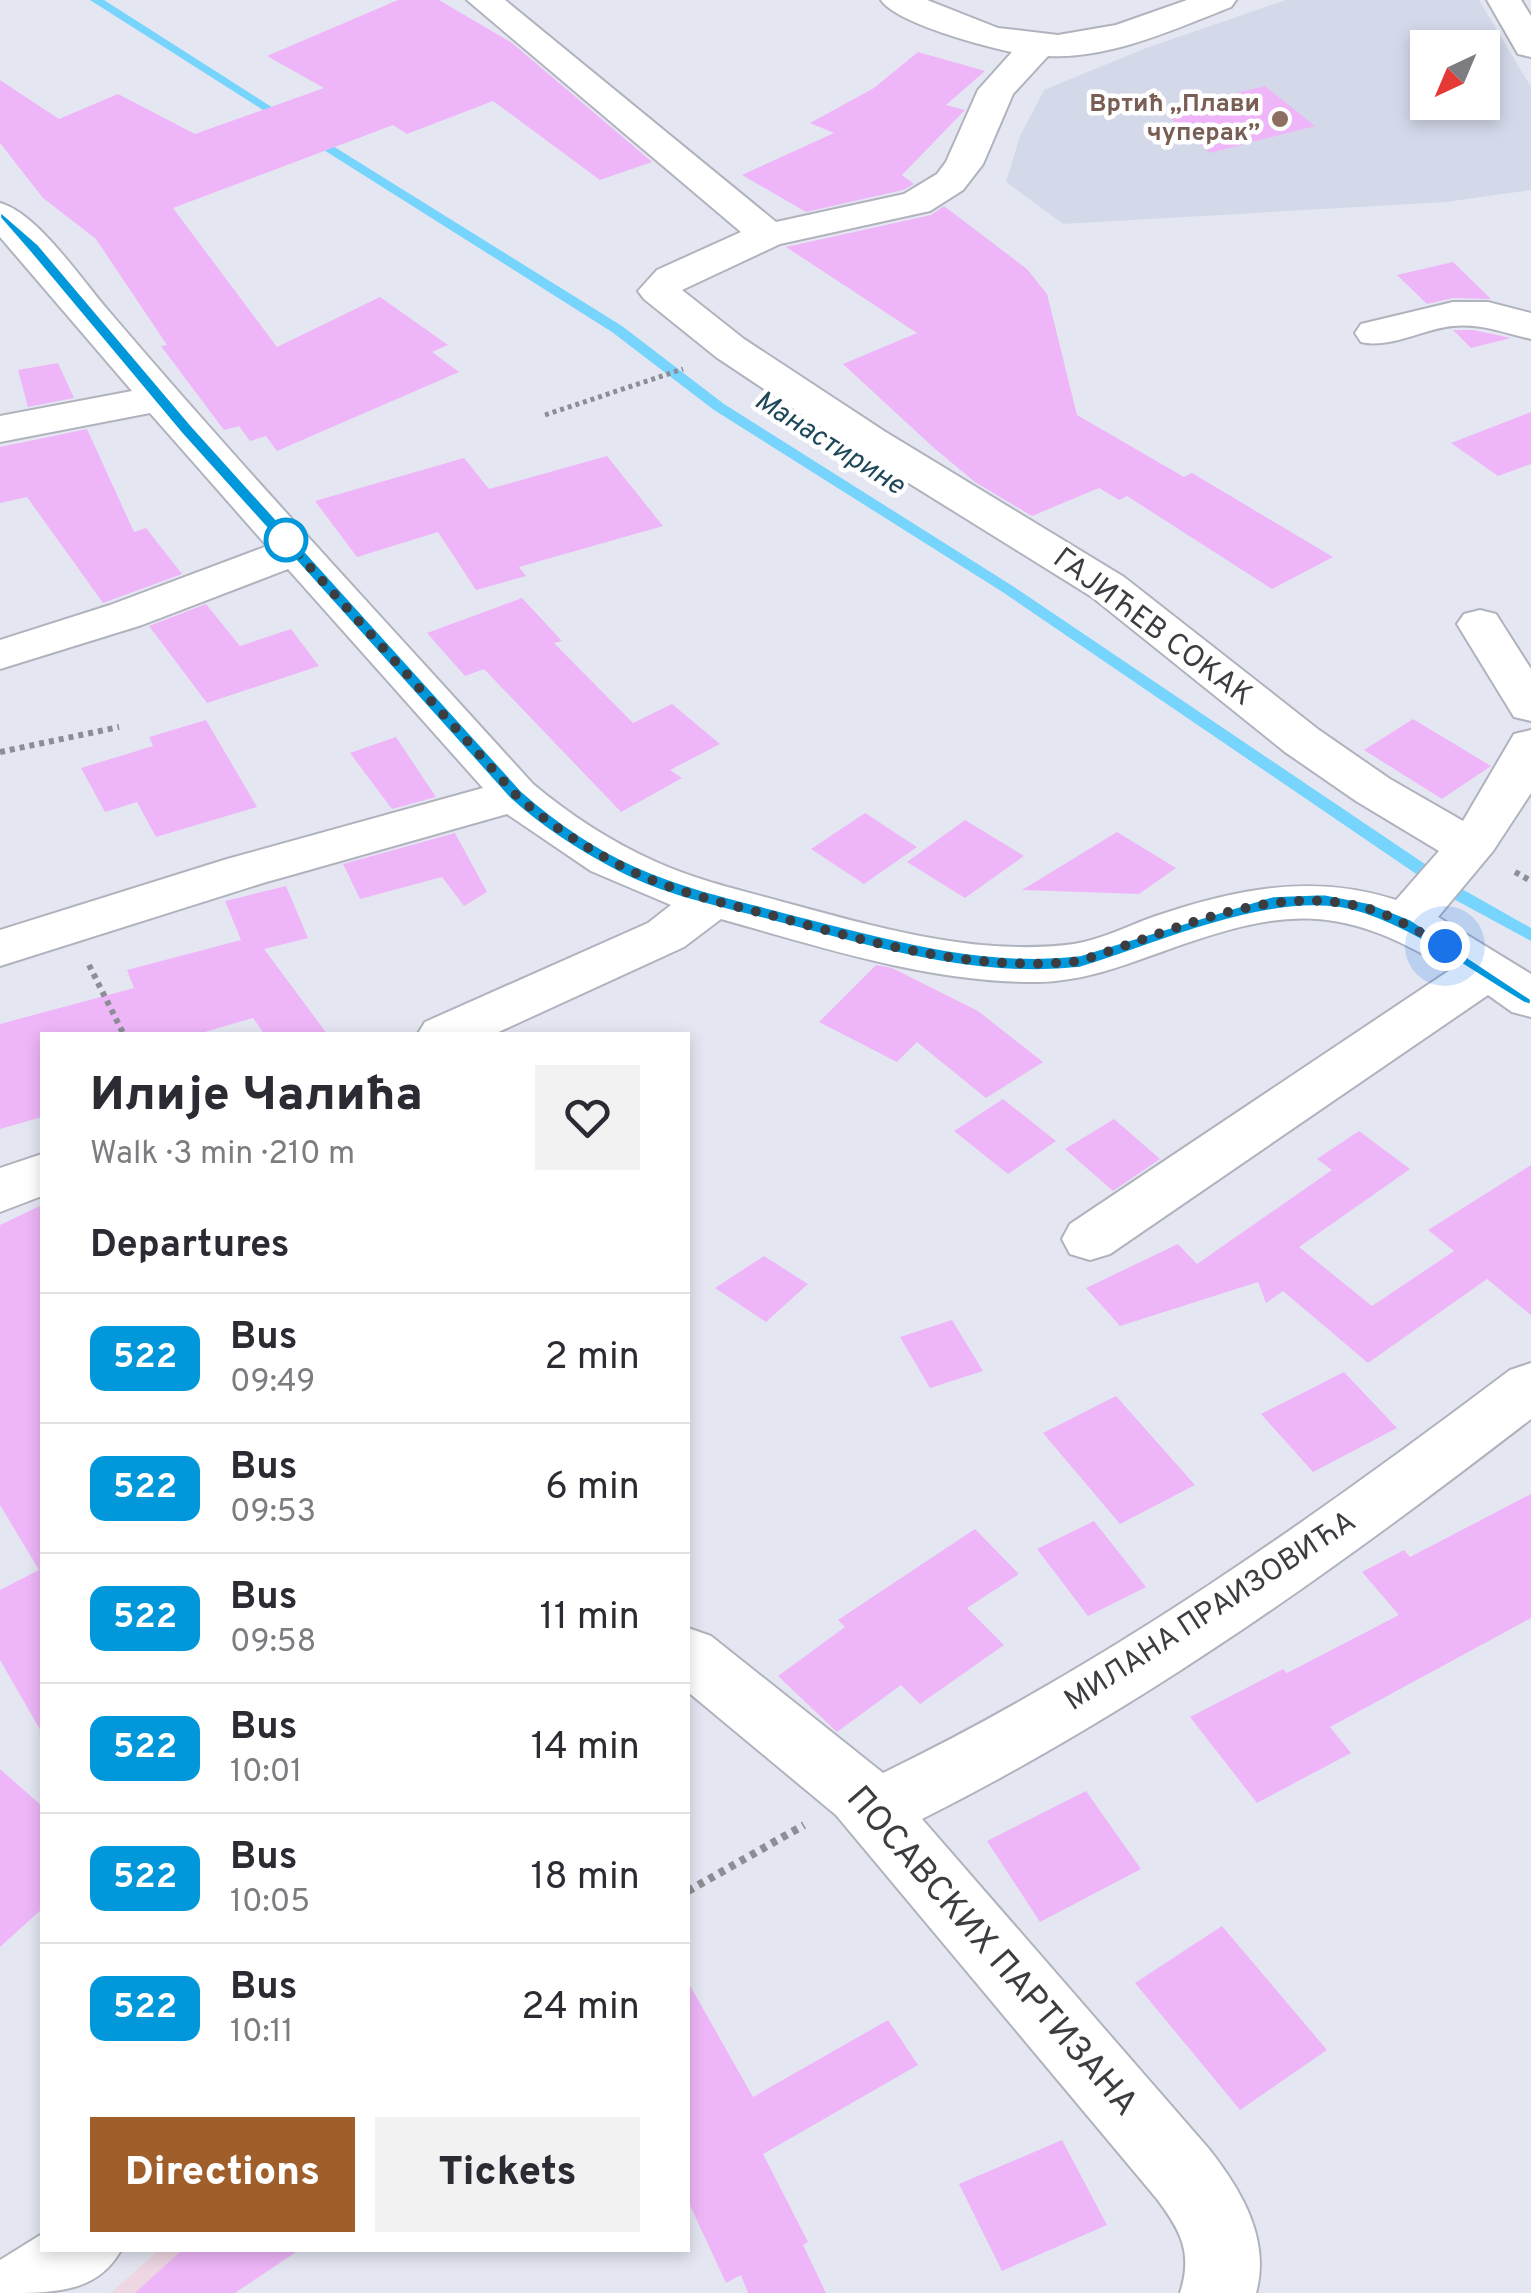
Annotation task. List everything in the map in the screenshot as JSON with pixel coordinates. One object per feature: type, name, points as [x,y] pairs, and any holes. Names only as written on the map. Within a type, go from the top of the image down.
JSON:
[{"type":"street","points":[[484,0],[768,235]]},
{"type":"street","points":[[898,0],[958,29],[1037,47],[1093,44],[1219,0]]},
{"type":"street","points":[[1504,0],[1531,46]]},
{"type":"street","name":"ГАЈИЋЕВ СОКАК","points":[[1037,47],[996,90],[974,150],[950,182],[934,194],[916,203],[768,235],[671,278],[658,290],[730,348],[869,440],[1108,587],[1302,741],[1389,800],[1468,846]]},
{"type":"street","points":[[6,227],[516,795],[544,820],[625,868],[712,900],[891,946],[965,958],[1049,965],[1080,961],[1273,902],[1324,900],[1414,912],[1531,999]]},
{"type":"street","points":[[1375,333],[1472,310],[1499,314],[1531,327]]},
{"type":"street","points":[[0,428],[162,398]]},
{"type":"street","points":[[0,655],[126,615],[296,552]]},
{"type":"street","points":[[1480,624],[1531,706]]},
{"type":"street","points":[[1414,912],[1468,846],[1521,770],[1531,745]]},
{"type":"street","points":[[0,948],[245,871],[516,795]]},
{"type":"street","points":[[451,1032],[666,935],[712,900]]},
{"type":"street","points":[[1090,1239],[1487,970]]},
{"type":"street","points":[[0,1191],[40,1175]]},
{"type":"street","name":"МИЛАНА ПРАИЗОВИЋА","points":[[866,1802],[1028,1732],[1161,1651],[1381,1501],[1531,1386]]},
{"type":"street","name":"ПОСАВСКИХ ПАРТИЗАНА","points":[[690,1657],[866,1802],[1206,2203],[1222,2238],[1224,2280],[1218,2293]]},
{"type":"street","points":[[16,2293],[81,2252]]},
{"type":"path","points":[[545,415],[683,369]]},
{"type":"path","points":[[0,752],[118,727]]},
{"type":"path","points":[[70,926],[123,1032]]},
{"type":"path","points":[[690,1890],[866,1802]]},
{"type":"shaded area","name":"Вртић „Плави чуперак”","points":[[1286,0],[1479,0],[1497,30],[1410,30],[1410,120],[1500,120],[1500,35],[1531,87],[1531,190],[1446,202],[1063,224],[1006,182],[1020,136],[1044,90],[1146,48]]},
{"type":"shaded area","points":[[157,2252],[178,2252],[215,2293],[111,2293]]},
{"type":"building","points":[[398,0],[439,0],[512,43],[652,162],[600,180],[493,101],[407,134],[393,125],[173,208],[277,347],[380,297],[448,345],[432,352],[459,372],[277,451],[266,436],[250,441],[239,426],[224,430],[161,346],[167,345],[96,239],[43,198],[0,143],[0,80],[59,119],[118,94],[195,134],[324,88],[267,56]]},
{"type":"building","points":[[918,52],[985,71],[946,105],[965,110],[902,175],[914,184],[903,190],[806,212],[742,175],[834,133],[810,123],[874,88]]},
{"type":"building","points":[[1265,86],[1315,126],[1210,153],[1162,111]]},
{"type":"building","points":[[944,206],[1027,269],[1047,294],[1077,415],[1184,477],[1192,473],[1333,557],[1272,589],[1127,496],[1119,500],[1099,488],[1032,516],[975,482],[934,448],[843,364],[917,333],[786,247],[931,215]]},
{"type":"building","points":[[1453,262],[1491,299],[1453,298],[1427,304],[1397,275]]},
{"type":"building","points":[[1453,330],[1473,330],[1511,338],[1471,348]]},
{"type":"building","points":[[58,363],[74,398],[28,407],[18,370]]},
{"type":"building","points":[[1531,412],[1531,464],[1498,476],[1451,443]]},
{"type":"building","points":[[87,429],[134,532],[146,528],[182,574],[103,603],[27,497],[0,503],[0,447]]},
{"type":"building","points":[[607,456],[663,526],[519,567],[526,576],[476,590],[438,532],[357,557],[315,501],[464,458],[489,489]]},
{"type":"building","points":[[522,598],[562,641],[554,643],[633,723],[672,704],[720,744],[670,770],[682,778],[621,812],[484,669],[465,676],[427,633]]},
{"type":"building","points":[[206,604],[240,646],[291,629],[319,666],[207,703],[149,626]]},
{"type":"building","points":[[1413,719],[1491,766],[1442,799],[1364,750]]},
{"type":"building","points":[[206,720],[257,807],[156,837],[137,802],[105,812],[81,768],[153,746],[149,737]]},
{"type":"building","points":[[396,737],[436,797],[392,809],[350,753]]},
{"type":"building","points":[[865,813],[917,847],[864,884],[811,849]]},
{"type":"building","points":[[965,820],[1024,856],[965,898],[907,862]]},
{"type":"building","points":[[1117,832],[1176,868],[1139,894],[1022,890]]},
{"type":"building","points":[[455,833],[487,892],[464,906],[442,877],[360,899],[343,864]]},
{"type":"building","points":[[286,886],[308,938],[264,949],[326,1032],[263,1032],[253,1018],[204,1032],[40,1032],[40,1118],[0,1129],[0,1024],[134,988],[127,970],[241,940],[225,901]]},
{"type":"building","points":[[876,965],[892,968],[978,1011],[1043,1062],[986,1098],[917,1042],[897,1062],[819,1022]]},
{"type":"building","points":[[1003,1099],[1056,1141],[1008,1174],[954,1131]]},
{"type":"building","points":[[1114,1119],[1160,1159],[1113,1191],[1065,1149]]},
{"type":"building","points":[[1359,1131],[1410,1169],[1299,1247],[1372,1306],[1454,1251],[1428,1230],[1531,1165],[1531,1315],[1487,1279],[1368,1363],[1283,1291],[1266,1303],[1258,1282],[1120,1326],[1086,1288],[1178,1244],[1197,1264],[1332,1170],[1317,1159]]},
{"type":"building","points":[[40,1206],[40,1730],[0,1660],[0,1590],[39,1570],[0,1505],[0,1225]]},
{"type":"building","points":[[764,1256],[808,1284],[766,1322],[715,1288]]},
{"type":"building","points":[[952,1320],[983,1371],[930,1388],[900,1337]]},
{"type":"building","points":[[1344,1372],[1397,1428],[1313,1472],[1261,1414]]},
{"type":"building","points":[[1116,1396],[1195,1485],[1120,1524],[1043,1433]]},
{"type":"building","points":[[1531,1494],[1531,1618],[1330,1727],[1351,1753],[1257,1803],[1190,1717],[1283,1669],[1287,1673],[1399,1615],[1362,1572],[1404,1550],[1410,1557]]},
{"type":"building","points":[[1094,1521],[1146,1587],[1088,1616],[1037,1549]]},
{"type":"building","points":[[975,1529],[1019,1574],[967,1608],[1004,1645],[920,1704],[901,1685],[837,1732],[778,1676],[845,1627],[838,1620]]},
{"type":"building","points":[[0,1769],[40,1804],[40,1911],[0,1947]]},
{"type":"building","points":[[1086,1791],[1141,1869],[1040,1922],[987,1841]]},
{"type":"building","points":[[1222,1926],[1327,2050],[1240,2110],[1135,1983]]},
{"type":"building","points":[[690,1986],[753,2097],[888,2020],[918,2065],[763,2154],[808,2242],[803,2245],[826,2293],[748,2293],[741,2275],[726,2283],[690,2205]]},
{"type":"building","points":[[1062,2140],[1107,2225],[1002,2271],[959,2184]]},
{"type":"building","points":[[180,2252],[296,2252],[235,2293],[135,2293]]},
{"type":"waterway","name":"Манастирине","points":[[96,0],[286,120]]},
{"type":"waterway","name":"Манастирине","points":[[312,137],[617,329],[719,407],[1006,588],[1456,893],[1531,935]]},
{"type":"bus line","name":"522","points":[[0,215],[122,348],[187,430],[396,666],[516,795],[544,820],[625,868],[674,889],[835,933],[891,946],[1004,963],[1049,965],[1080,961],[1273,902],[1324,900],[1364,907],[1404,923],[1531,999]]},
{"type":"place","name":"Вртић „Плави чуперак”","points":[[1280,119]]},
{"type":"route","points":[[286,540],[280,534],[516,795],[544,820],[582,843],[625,868],[674,889],[891,946],[1004,963],[1049,965],[1080,961],[1273,902],[1324,900],[1364,907],[1445,946]]}]
